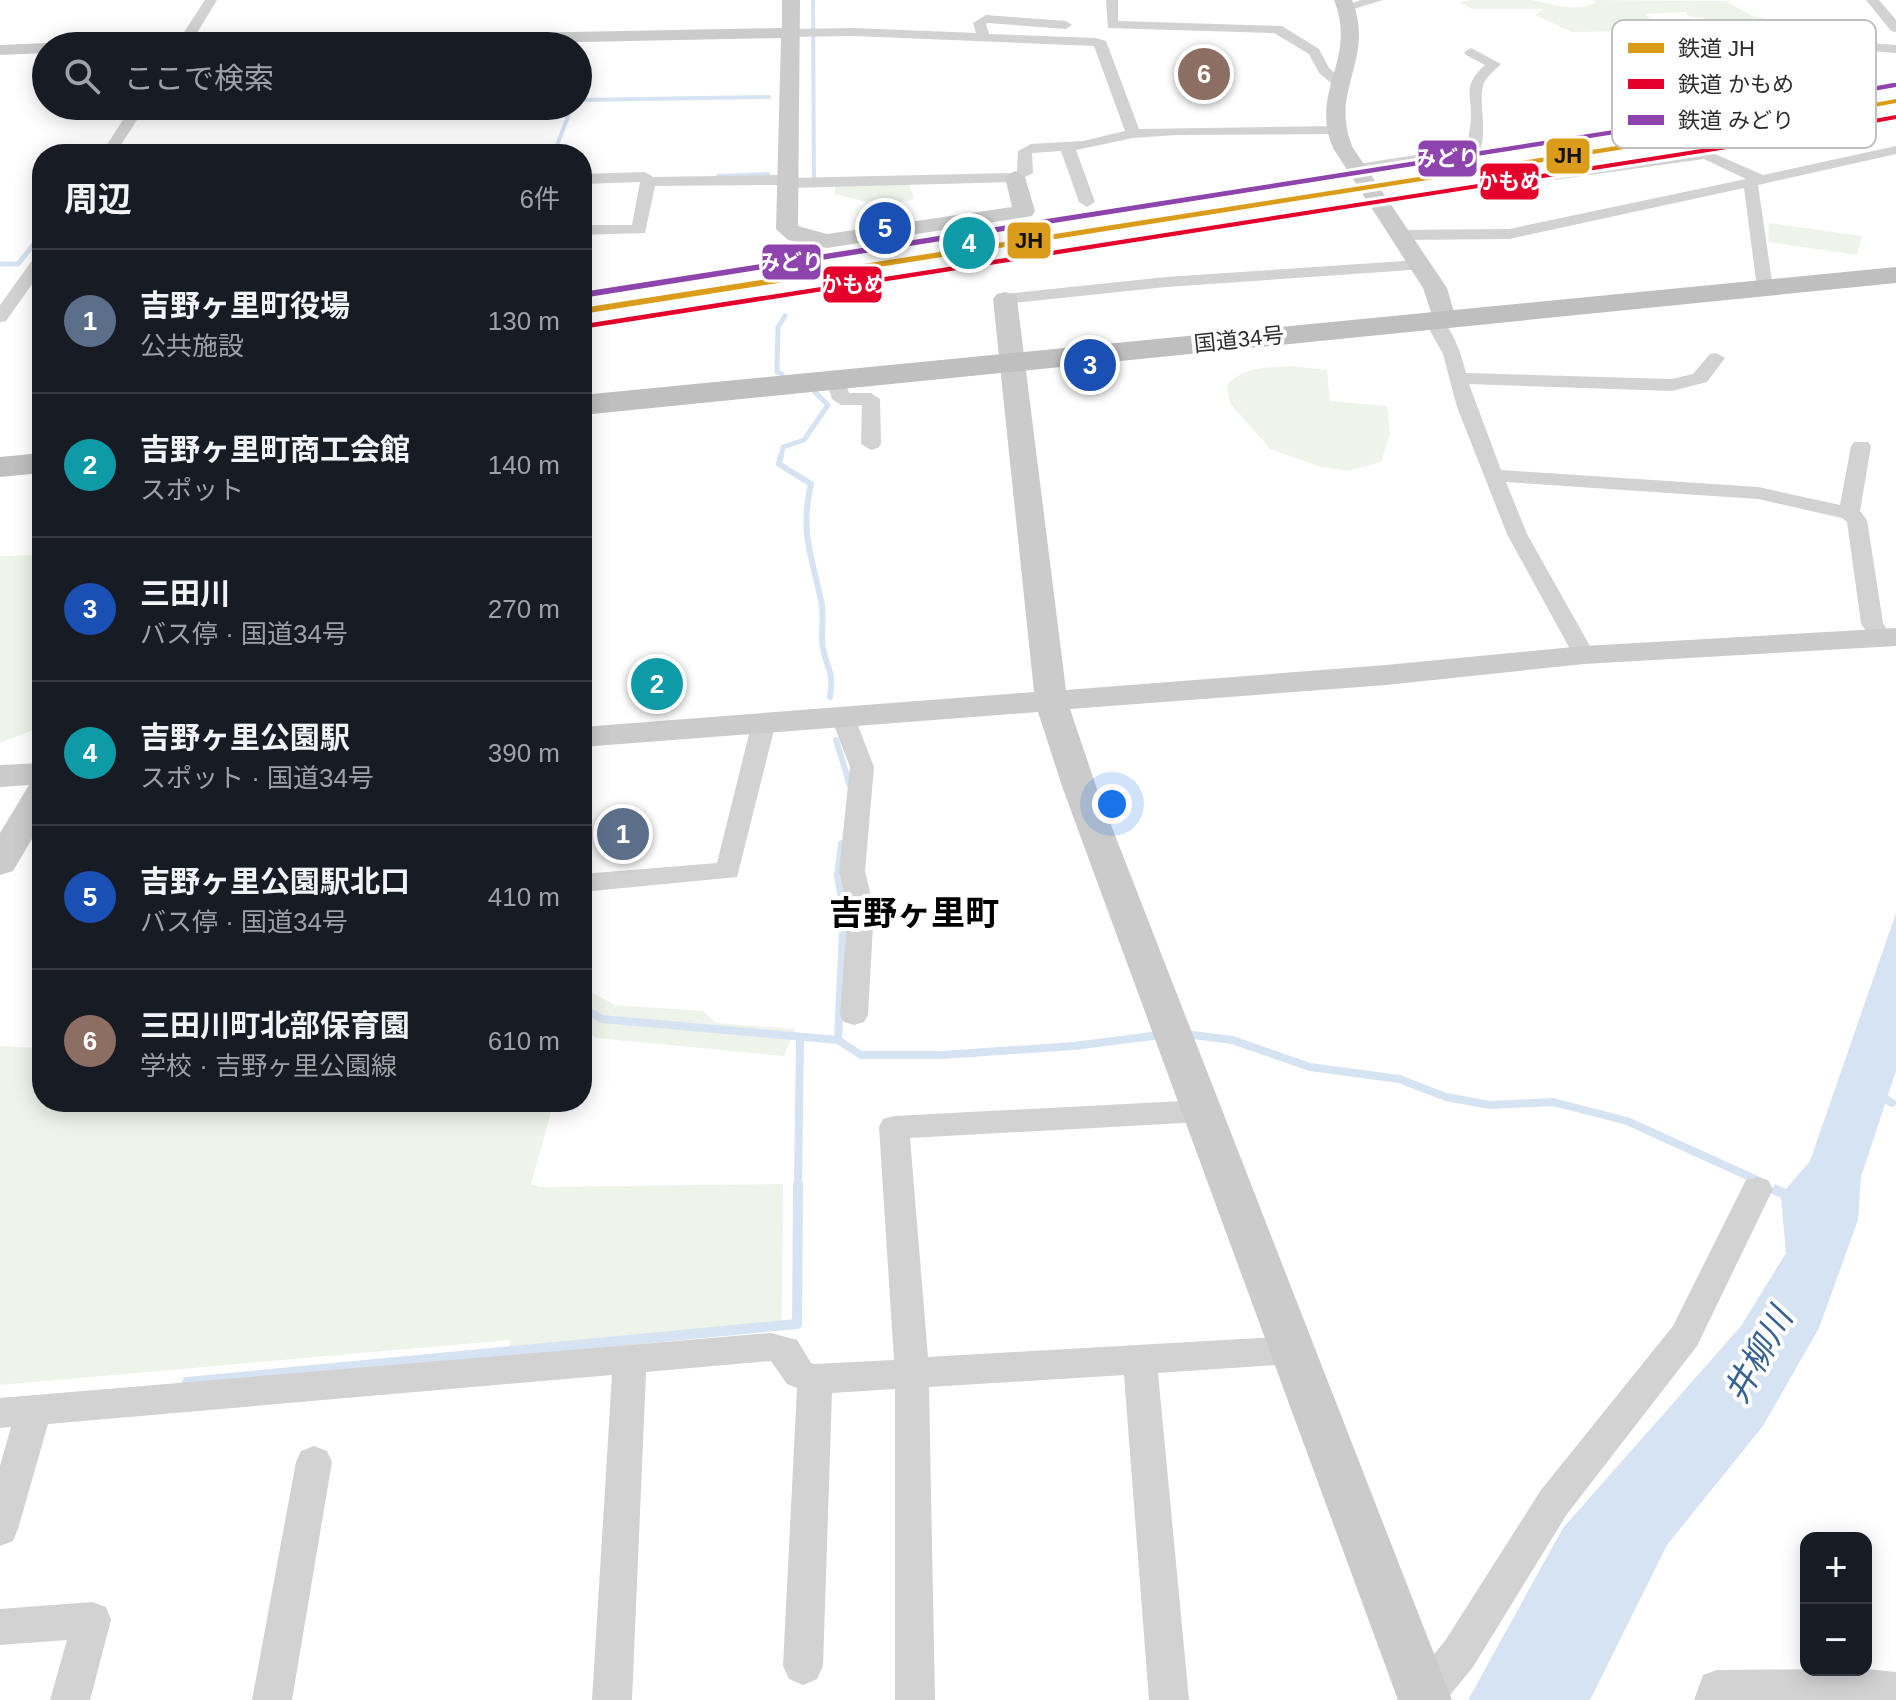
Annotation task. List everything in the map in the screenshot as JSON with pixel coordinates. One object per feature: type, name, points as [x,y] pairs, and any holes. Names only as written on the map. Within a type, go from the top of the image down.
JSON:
[{"type":"highway","name":"国道34号","points":[[592,404],[1896,275]]},
{"type":"highway","points":[[0,467],[32,464]]},
{"type":"street","points":[[191,32],[211,0]]},
{"type":"street","points":[[791,0],[787,229],[796,235],[827,241],[1024,211],[1015,177]]},
{"type":"street","points":[[1112,0],[1107,25],[1277,29],[1314,52],[1324,70],[1342,85]]},
{"type":"street","points":[[1377,0],[1345,4],[1352,28],[1352,49],[1334,113],[1336,130],[1343,148],[1435,288],[1439,319],[1466,407],[1517,534],[1584,655]]},
{"type":"street","points":[[1872,0],[1896,28]]},
{"type":"street","points":[[984,37],[979,23],[986,19],[1081,26]]},
{"type":"street","points":[[592,37],[854,32],[1101,44],[1133,134]]},
{"type":"street","points":[[1876,47],[1896,49]]},
{"type":"street","points":[[0,50],[32,49]]},
{"type":"street","points":[[1358,169],[1474,150],[1478,119],[1475,88],[1480,77],[1494,64],[1471,52]]},
{"type":"street","points":[[114,144],[130,120]]},
{"type":"street","points":[[648,182],[776,180],[789,183],[1015,177],[1025,173],[1025,151],[1133,134],[1218,129],[1336,130]]},
{"type":"street","points":[[1067,146],[1087,202]]},
{"type":"street","points":[[1399,235],[1481,236],[1519,232],[1896,150]]},
{"type":"street","points":[[1559,177],[1706,154],[1756,182]]},
{"type":"street","points":[[592,179],[645,177],[648,182],[639,230],[592,230]]},
{"type":"street","points":[[1756,182],[1765,288]]},
{"type":"street","points":[[1419,265],[1166,282],[1005,299],[1051,701],[1080,789],[1423,1699]]},
{"type":"street","points":[[0,317],[32,272]]},
{"type":"street","points":[[1458,378],[1672,385],[1700,378],[1716,358]]},
{"type":"street","points":[[835,379],[841,399],[871,399],[871,444]]},
{"type":"street","points":[[1849,513],[1861,446]]},
{"type":"street","points":[[1495,476],[1758,493],[1849,513],[1857,520],[1872,623],[1888,637]]},
{"type":"street","points":[[592,736],[1386,675],[1584,655],[1888,637]]},
{"type":"street","points":[[842,715],[862,767],[852,871],[861,908],[854,1015]]},
{"type":"street","points":[[592,882],[728,871],[764,722]]},
{"type":"street","points":[[0,776],[32,774]]},
{"type":"street","points":[[0,863],[32,809]]},
{"type":"street","points":[[915,1700],[912,1373],[894,1127],[1202,1111]]},
{"type":"street","points":[[1423,1699],[1459,1654],[1554,1502],[1685,1336],[1757,1189]]},
{"type":"street","points":[[0,1529],[17,1412],[771,1347],[785,1350],[799,1374],[815,1379],[1292,1350]]},
{"type":"street","points":[[612,1700],[630,1358]]},
{"type":"street","points":[[1140,1359],[1169,1700]]},
{"type":"street","points":[[803,1666],[815,1379]]},
{"type":"street","points":[[272,1700],[314,1462]]},
{"type":"street","points":[[0,1627],[92,1620],[70,1700]]},
{"type":"street","points":[[1714,1700],[1717,1689],[1877,1688],[1896,1691]]},
{"type":"shaded area","points":[[1530,0],[1581,7],[1597,1],[1588,0],[1726,1],[1752,16],[1770,20],[1714,20],[1688,16],[1686,12],[1645,14],[1651,20],[1612,20],[1612,31],[1572,32],[1535,15],[1543,9],[1472,9],[1459,2]]},
{"type":"shaded area","points":[[909,184],[914,199],[885,207],[835,194],[835,186]]},
{"type":"shaded area","points":[[1769,223],[1862,236],[1857,255],[1768,242]]},
{"type":"shaded area","points":[[1292,366],[1327,370],[1330,401],[1387,406],[1390,434],[1381,462],[1348,471],[1321,467],[1270,449],[1230,403],[1227,386],[1248,371]]},
{"type":"shaded area","points":[[32,555],[32,730],[0,743],[0,556]]},
{"type":"shaded area","points":[[592,992],[615,1005],[703,1011],[716,1023],[795,1029],[784,1056],[592,1036]]},
{"type":"shaded area","points":[[0,1046],[32,1048],[32,1112],[551,1112],[531,1184],[540,1187],[783,1184],[782,1324],[509,1349],[510,1340],[0,1385]]},
{"type":"water","name":"井柳川","points":[[1896,913],[1896,1071],[1861,1177],[1858,1220],[1819,1328],[1763,1426],[1667,1545],[1590,1700],[1468,1700],[1563,1528],[1741,1326],[1786,1253],[1781,1198],[1770,1193],[1775,1184],[1786,1189],[1810,1161]]},
{"type":"waterway","points":[[813,0],[814,186]]},
{"type":"waterway","points":[[592,100],[769,97]]},
{"type":"waterway","points":[[557,144],[567,120]]},
{"type":"waterway","points":[[718,176],[768,174]]},
{"type":"waterway","points":[[0,264],[18,264],[32,246]]},
{"type":"waterway","points":[[811,252],[812,248]]},
{"type":"waterway","points":[[782,374],[777,372],[778,327],[785,316]]},
{"type":"waterway","points":[[781,457],[783,447],[804,440],[828,405],[814,391]]},
{"type":"waterway","points":[[781,455],[779,464],[811,484],[807,529],[822,606],[822,643],[831,676],[830,697]]},
{"type":"waterway","points":[[836,740],[848,779]]},
{"type":"waterway","points":[[848,777],[850,784]]},
{"type":"waterway","points":[[838,1040],[844,910],[838,876],[842,844]]},
{"type":"waterway","points":[[592,1014],[602,1019],[838,1040]]},
{"type":"waterway","points":[[1185,1034],[1232,1040],[1310,1067],[1399,1079],[1446,1097],[1490,1105],[1553,1102],[1627,1121],[1759,1181]]},
{"type":"waterway","points":[[838,1040],[861,1055],[942,1055],[1074,1046],[1160,1035]]},
{"type":"waterway","points":[[798,1186],[800,1039]]},
{"type":"waterway","points":[[1879,1095],[1892,1103]]},
{"type":"waterway","points":[[187,1382],[797,1324],[798,1184]]},
{"type":"rail line","name":"みどり","points":[[1876,88],[1893,85]]},
{"type":"rail line","name":"JH","points":[[1876,105],[1896,101]]},
{"type":"rail line","name":"かもめ","points":[[1876,121],[1896,117]]},
{"type":"rail line","name":"みどり","points":[[592,293],[1612,132]]},
{"type":"rail line","name":"JH","points":[[592,309],[1617,148]]},
{"type":"rail line","name":"かもめ","points":[[592,326],[1721,148]]},
{"type":"place","name":"三田川町北部保育園","points":[[1204,74]]},
{"type":"place","name":"吉野ヶ里公園駅北口","points":[[885,228]]},
{"type":"place","name":"吉野ヶ里公園駅","points":[[969,243]]},
{"type":"place","name":"三田川","points":[[1090,365]]},
{"type":"place","name":"吉野ヶ里町商工会館","points":[[657,684]]},
{"type":"place","name":"吉野ヶ里町役場","points":[[623,834]]},
{"type":"district","name":"吉野ヶ里町","points":[[914,913]]}]
